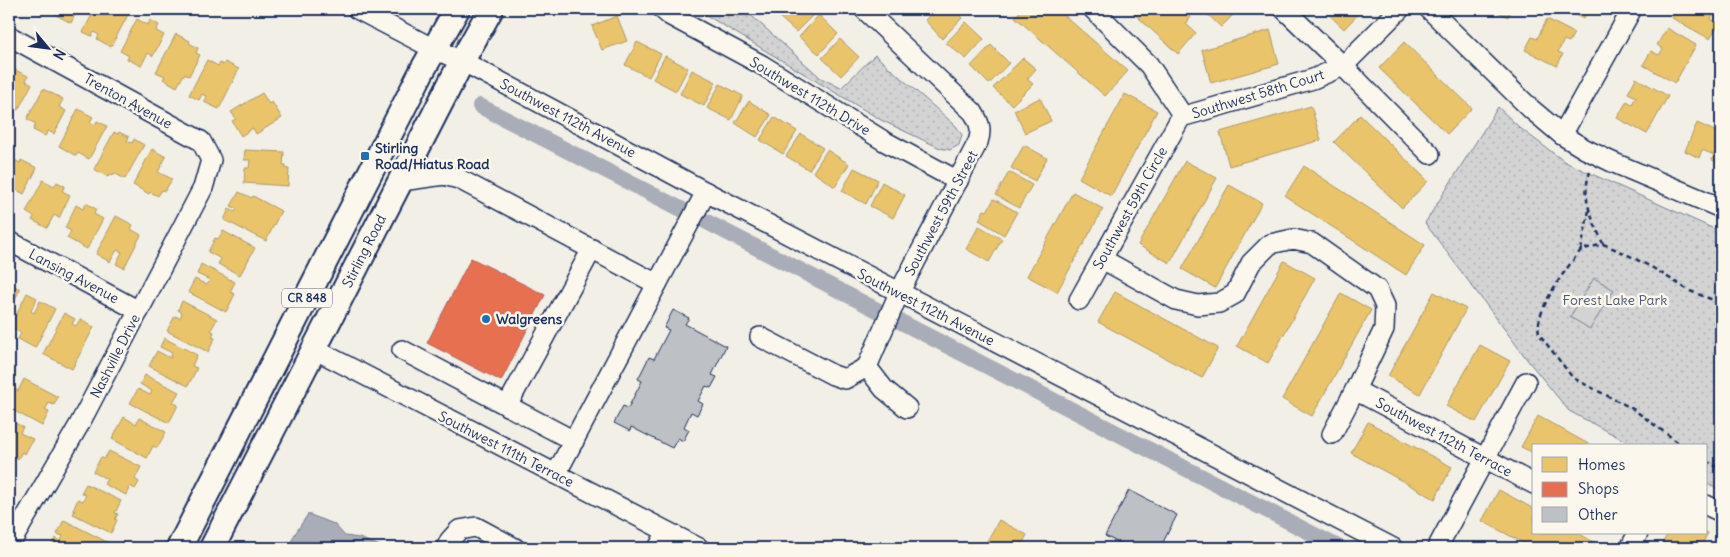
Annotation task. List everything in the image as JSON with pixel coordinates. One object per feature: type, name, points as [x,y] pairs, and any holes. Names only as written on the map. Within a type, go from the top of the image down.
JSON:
[{"type":"main road","name":"CR 848","points":[[179,548],[434,49],[457,9]]},
{"type":"main road","name":"Stirling Road","points":[[212,548],[462,61],[492,9]]},
{"type":"street","name":"Southwest 112th Avenue","points":[[357,9],[434,49],[462,61],[899,293],[1393,548]]},
{"type":"street","name":"Southwest 112th Drive","points":[[662,9],[669,16],[762,66],[884,141],[958,181]]},
{"type":"street","name":"Southwest 59th Street","points":[[864,9],[973,112],[979,122],[981,132],[978,142],[899,293],[867,367]]},
{"type":"street","points":[[1093,9],[1150,65],[1182,116]]},
{"type":"street","points":[[1284,9],[1430,154]]},
{"type":"street","name":"Southwest 58th Court","points":[[1182,116],[1313,79],[1343,66],[1400,9]]},
{"type":"street","points":[[1429,9],[1531,109],[1562,135],[1585,150],[1721,208]]},
{"type":"street","points":[[1562,135],[1632,9]]},
{"type":"street","name":"Trenton Avenue","points":[[9,36],[201,141],[212,160]]},
{"type":"street","name":"Southwest 59th Circle","points":[[1079,300],[1182,116]]},
{"type":"street","name":"Nashville Drive","points":[[9,546],[79,425],[203,188],[212,160]]},
{"type":"street","points":[[401,180],[444,175],[459,179],[657,284]]},
{"type":"street","points":[[556,474],[706,192]]},
{"type":"street","points":[[1102,259],[1176,300],[1198,305],[1219,303],[1235,294],[1251,263],[1270,244],[1293,239],[1312,243],[1377,289],[1385,306],[1384,329],[1332,434]]},
{"type":"street","name":"Lansing Avenue","points":[[9,241],[138,311]]},
{"type":"street","points":[[507,406],[592,249]]},
{"type":"street","points":[[760,337],[832,375],[845,379],[867,367],[884,389],[907,408]]},
{"type":"street","name":"Southwest 111th Terrace","points":[[314,349],[556,474],[663,540],[699,548]]},
{"type":"street","points":[[402,350],[574,441]]},
{"type":"street","points":[[1437,548],[1526,382]]},
{"type":"street","name":"Southwest 112th Terrace","points":[[1355,390],[1532,483]]},
{"type":"street","points":[[1708,506],[1721,512]]},
{"type":"street","points":[[446,548],[459,530],[476,527],[515,548]]},
{"type":"path","points":[[1590,172],[1586,184],[1586,200],[1603,244]]},
{"type":"path","points":[[1589,210],[1581,250],[1553,288],[1537,326],[1539,334],[1573,378],[1633,409],[1680,444]]},
{"type":"path","points":[[1581,250],[1603,244],[1653,268],[1690,291],[1721,303]]},
{"type":"path","points":[[1708,461],[1721,469]]},
{"type":"green space","points":[[696,9],[744,9],[821,78],[841,88],[875,55],[956,126],[962,135],[959,145],[950,150],[940,148],[881,120]]},
{"type":"green space","name":"Forest Lake Park","points":[[1498,107],[1520,128],[1565,162],[1721,232],[1721,491],[1708,484],[1708,444],[1631,444],[1569,411],[1529,362],[1425,223]]},
{"type":"green space","points":[[1594,278],[1614,290],[1590,329],[1570,317]]},
{"type":"shaded area","points":[[308,514],[334,524],[345,536],[359,538],[382,548],[288,548]]},
{"type":"building: Homes","points":[[53,9],[78,9],[71,23],[56,15],[58,12]]},
{"type":"building: Homes","points":[[95,9],[131,9],[111,47],[97,39],[99,35],[94,32],[92,36],[83,32]]},
{"type":"building: Homes","points":[[783,9],[809,9],[814,14],[796,32],[777,15]]},
{"type":"building: Homes","points":[[915,9],[928,9],[922,15]]},
{"type":"building: Homes","points":[[936,9],[953,9],[962,18],[942,39],[925,20]]},
{"type":"building: Homes","points":[[1022,9],[1057,9],[1128,71],[1105,96],[1015,17]]},
{"type":"building: Homes","points":[[1129,9],[1182,9],[1191,17],[1186,24],[1196,33],[1178,54]]},
{"type":"building: Homes","points":[[1202,9],[1239,9],[1221,27]]},
{"type":"building: Homes","points":[[1323,9],[1363,9],[1344,29]]},
{"type":"building: Homes","points":[[1492,9],[1512,9],[1508,17]]},
{"type":"building: Homes","points":[[1563,9],[1589,9],[1583,19]]},
{"type":"building: Homes","points":[[1677,9],[1717,9],[1711,19],[1719,24],[1710,39],[1672,18]]},
{"type":"building: Homes","points":[[819,15],[838,34],[819,54],[799,37]]},
{"type":"building: Homes","points":[[617,16],[627,41],[602,50],[592,26]]},
{"type":"building: Homes","points":[[137,19],[148,25],[150,20],[159,25],[156,31],[164,35],[153,56],[148,53],[141,66],[127,59],[129,56],[120,51]]},
{"type":"building: Homes","points":[[1547,19],[1574,33],[1569,42],[1564,40],[1558,52],[1563,54],[1557,66],[1525,50],[1532,37],[1537,39]]},
{"type":"building: Homes","points":[[966,22],[984,39],[966,59],[946,43]]},
{"type":"building: Homes","points":[[1667,28],[1696,45],[1675,83],[1643,65],[1651,51],[1659,55],[1663,49],[1657,45]]},
{"type":"building: Homes","points":[[1270,30],[1279,64],[1211,83],[1202,50]]},
{"type":"building: Homes","points":[[176,34],[190,41],[189,43],[198,48],[196,53],[200,55],[189,76],[184,74],[177,87],[163,79],[165,76],[156,72]]},
{"type":"building: Homes","points":[[840,39],[859,57],[841,76],[822,58]]},
{"type":"building: Homes","points":[[637,42],[661,54],[649,77],[625,65]]},
{"type":"building: Homes","points":[[1404,42],[1472,108],[1447,134],[1379,68]]},
{"type":"building: Homes","points":[[991,45],[1009,63],[989,84],[971,66]]},
{"type":"building: Homes","points":[[665,56],[688,68],[676,91],[653,79]]},
{"type":"building: Homes","points":[[1023,58],[1036,69],[1027,79],[1033,84],[1012,105],[993,88]]},
{"type":"building: Homes","points":[[207,60],[218,66],[220,63],[223,65],[225,62],[239,69],[219,109],[204,102],[207,97],[202,94],[199,100],[189,95]]},
{"type":"building: Homes","points":[[13,69],[28,76],[26,81],[32,84],[18,110],[12,107],[9,112],[9,75]]},
{"type":"building: Homes","points":[[692,70],[716,82],[704,106],[680,94]]},
{"type":"building: Homes","points":[[1636,78],[1668,96],[1647,134],[1617,118],[1627,101],[1632,104],[1636,97],[1628,93]]},
{"type":"building: Homes","points":[[720,84],[743,96],[731,120],[707,108]]},
{"type":"building: Homes","points":[[43,89],[63,99],[59,107],[66,111],[54,134],[48,131],[45,136],[33,130],[36,124],[27,119]]},
{"type":"building: Homes","points":[[262,93],[269,104],[272,102],[282,118],[256,134],[253,128],[241,136],[232,121],[236,119],[231,112]]},
{"type":"building: Homes","points":[[1125,94],[1157,111],[1111,196],[1079,178]]},
{"type":"building: Homes","points":[[1040,98],[1051,121],[1025,133],[1014,110]]},
{"type":"building: Homes","points":[[749,101],[771,115],[757,137],[735,123]]},
{"type":"building: Homes","points":[[1311,106],[1321,140],[1229,166],[1220,132]]},
{"type":"building: Homes","points":[[78,109],[93,117],[90,122],[95,125],[97,121],[107,126],[89,159],[78,153],[76,156],[59,146]]},
{"type":"building: Homes","points":[[1360,115],[1428,181],[1402,208],[1334,142]]},
{"type":"building: Homes","points":[[774,117],[797,131],[783,154],[760,140]]},
{"type":"building: Homes","points":[[1697,123],[1719,133],[1721,129],[1721,164],[1712,160],[1714,155],[1702,150],[1699,158],[1685,151]]},
{"type":"building: Homes","points":[[114,132],[118,134],[119,132],[129,137],[127,141],[132,143],[134,139],[144,145],[125,179],[114,173],[108,177],[94,169]]},
{"type":"building: Homes","points":[[801,134],[823,148],[809,170],[786,156]]},
{"type":"building: Homes","points":[[1024,145],[1047,158],[1035,181],[1011,168]]},
{"type":"building: Homes","points":[[152,149],[166,157],[158,172],[172,179],[165,191],[162,190],[158,196],[150,192],[149,194],[133,185]]},
{"type":"building: Homes","points":[[245,150],[284,152],[283,165],[286,165],[286,169],[289,169],[288,186],[244,183],[245,168],[249,168],[250,160],[244,160]]},
{"type":"building: Homes","points":[[827,150],[849,164],[835,187],[813,172]]},
{"type":"building: Homes","points":[[9,157],[20,163],[21,160],[37,168],[24,194],[17,190],[10,197],[9,196]]},
{"type":"building: Homes","points":[[1185,161],[1217,178],[1170,263],[1138,245]]},
{"type":"building: Homes","points":[[1304,166],[1425,245],[1406,275],[1285,196]]},
{"type":"building: Homes","points":[[854,168],[878,180],[866,204],[842,191]]},
{"type":"building: Homes","points":[[1009,172],[1032,185],[1019,208],[996,195]]},
{"type":"building: Homes","points":[[43,180],[54,186],[57,182],[65,186],[62,191],[70,195],[59,218],[54,215],[47,228],[32,220],[34,217],[26,212]]},
{"type":"building: Homes","points":[[882,182],[905,195],[893,218],[870,206]]},
{"type":"building: Homes","points":[[1229,185],[1262,203],[1215,288],[1182,269]]},
{"type":"building: Homes","points":[[239,192],[252,198],[253,196],[281,211],[266,241],[224,220],[229,209],[235,212],[237,209],[231,206]]},
{"type":"building: Homes","points":[[1073,192],[1103,209],[1057,292],[1027,276]]},
{"type":"building: Homes","points":[[994,199],[1017,212],[1004,235],[979,220],[984,210],[987,211]]},
{"type":"building: Homes","points":[[86,203],[96,209],[94,214],[103,219],[87,249],[67,238],[71,231],[65,228],[76,205],[83,209]]},
{"type":"building: Homes","points":[[116,216],[133,225],[131,229],[141,235],[124,268],[116,264],[122,252],[117,250],[110,262],[96,254]]},
{"type":"building: Homes","points":[[979,226],[1002,239],[989,262],[966,249]]},
{"type":"building: Homes","points":[[223,231],[255,248],[240,275],[218,264],[221,259],[208,252],[215,238],[218,239]]},
{"type":"building: Homes","points":[[1284,261],[1315,278],[1268,363],[1237,346]]},
{"type":"building: Homes","points":[[201,264],[235,282],[230,292],[235,294],[226,312],[188,292],[195,279],[207,285],[210,280],[197,274]]},
{"type":"building: Homes","points":[[9,283],[20,289],[9,312]]},
{"type":"building: Homes","points":[[1115,292],[1218,348],[1202,378],[1098,322]]},
{"type":"building: Homes","points":[[1434,292],[1466,309],[1420,394],[1388,376]]},
{"type":"building: Homes","points":[[27,293],[37,298],[31,311],[34,313],[40,301],[55,309],[35,348],[18,339],[21,333],[10,327]]},
{"type":"building: Homes","points":[[1341,293],[1371,310],[1312,416],[1282,399]]},
{"type":"building: Homes","points":[[182,301],[217,319],[211,330],[214,332],[212,337],[215,338],[208,352],[167,331],[175,316],[180,318],[182,313],[178,310]]},
{"type":"building: Homes","points":[[64,313],[75,319],[72,324],[76,326],[80,319],[94,327],[72,369],[43,354]]},
{"type":"building: Homes","points":[[164,338],[197,355],[192,366],[197,368],[188,386],[149,366],[157,351],[170,358],[172,353],[160,347]]},
{"type":"building: Homes","points":[[1480,345],[1510,361],[1476,422],[1446,406]]},
{"type":"building: Homes","points":[[145,375],[179,392],[173,402],[178,405],[169,423],[130,403],[138,389],[150,395],[152,391],[140,384]]},
{"type":"building: Homes","points":[[24,379],[58,397],[54,405],[49,403],[45,410],[49,412],[42,426],[9,408],[10,391],[13,393],[15,389],[18,391]]},
{"type":"building: Homes","points":[[1538,416],[1588,444],[1532,444],[1532,452],[1521,447]]},
{"type":"building: Homes","points":[[124,417],[136,424],[139,418],[166,432],[157,448],[153,446],[147,458],[112,439]]},
{"type":"building: Homes","points":[[9,420],[23,427],[20,433],[33,439],[25,454],[22,452],[18,459],[9,454]]},
{"type":"building: Homes","points":[[1368,422],[1452,467],[1435,499],[1351,453]]},
{"type":"building: Homes","points":[[109,451],[141,467],[135,479],[139,482],[135,489],[130,486],[126,495],[104,484],[107,479],[93,472],[101,457],[104,459]]},
{"type":"building: Homes","points":[[86,484],[121,501],[115,513],[118,514],[115,519],[117,520],[111,533],[73,514],[78,499],[83,501],[86,495],[81,493]]},
{"type":"building: Homes","points":[[1499,490],[1532,508],[1532,534],[1580,534],[1604,548],[1533,548],[1482,521]]},
{"type":"building: Homes","points":[[64,520],[107,542],[104,548],[50,548],[55,538],[61,541],[63,536],[57,534]]},
{"type":"building: Homes","points":[[999,520],[1027,535],[1020,548],[983,548]]},
{"type":"building: Homes","points":[[1667,534],[1707,534],[1700,548],[1660,548]]},
{"type":"building: Shops","name":"Walgreens","points":[[471,258],[545,295],[501,381],[427,343]]},
{"type":"building: Other","points":[[673,310],[689,318],[685,324],[726,346],[712,375],[717,377],[711,388],[706,386],[698,401],[703,404],[697,415],[691,412],[684,427],[689,430],[683,441],[678,438],[672,448],[631,427],[630,431],[614,423],[623,406],[628,408],[642,381],[638,379],[649,357],[654,359],[669,330],[664,328]]},
{"type":"building: Other","points":[[1129,490],[1177,515],[1160,548],[1129,548],[1105,536]]},
{"type":"waterway","points":[[480,106],[683,210]]},
{"type":"waterway","points":[[705,221],[879,311]]},
{"type":"waterway","points":[[901,322],[1340,548]]},
{"type":"place","name":"Stirling Road/Hiatus Road","points":[[365,156]]},
{"type":"place","name":"Walgreens","points":[[486,319]]}]
